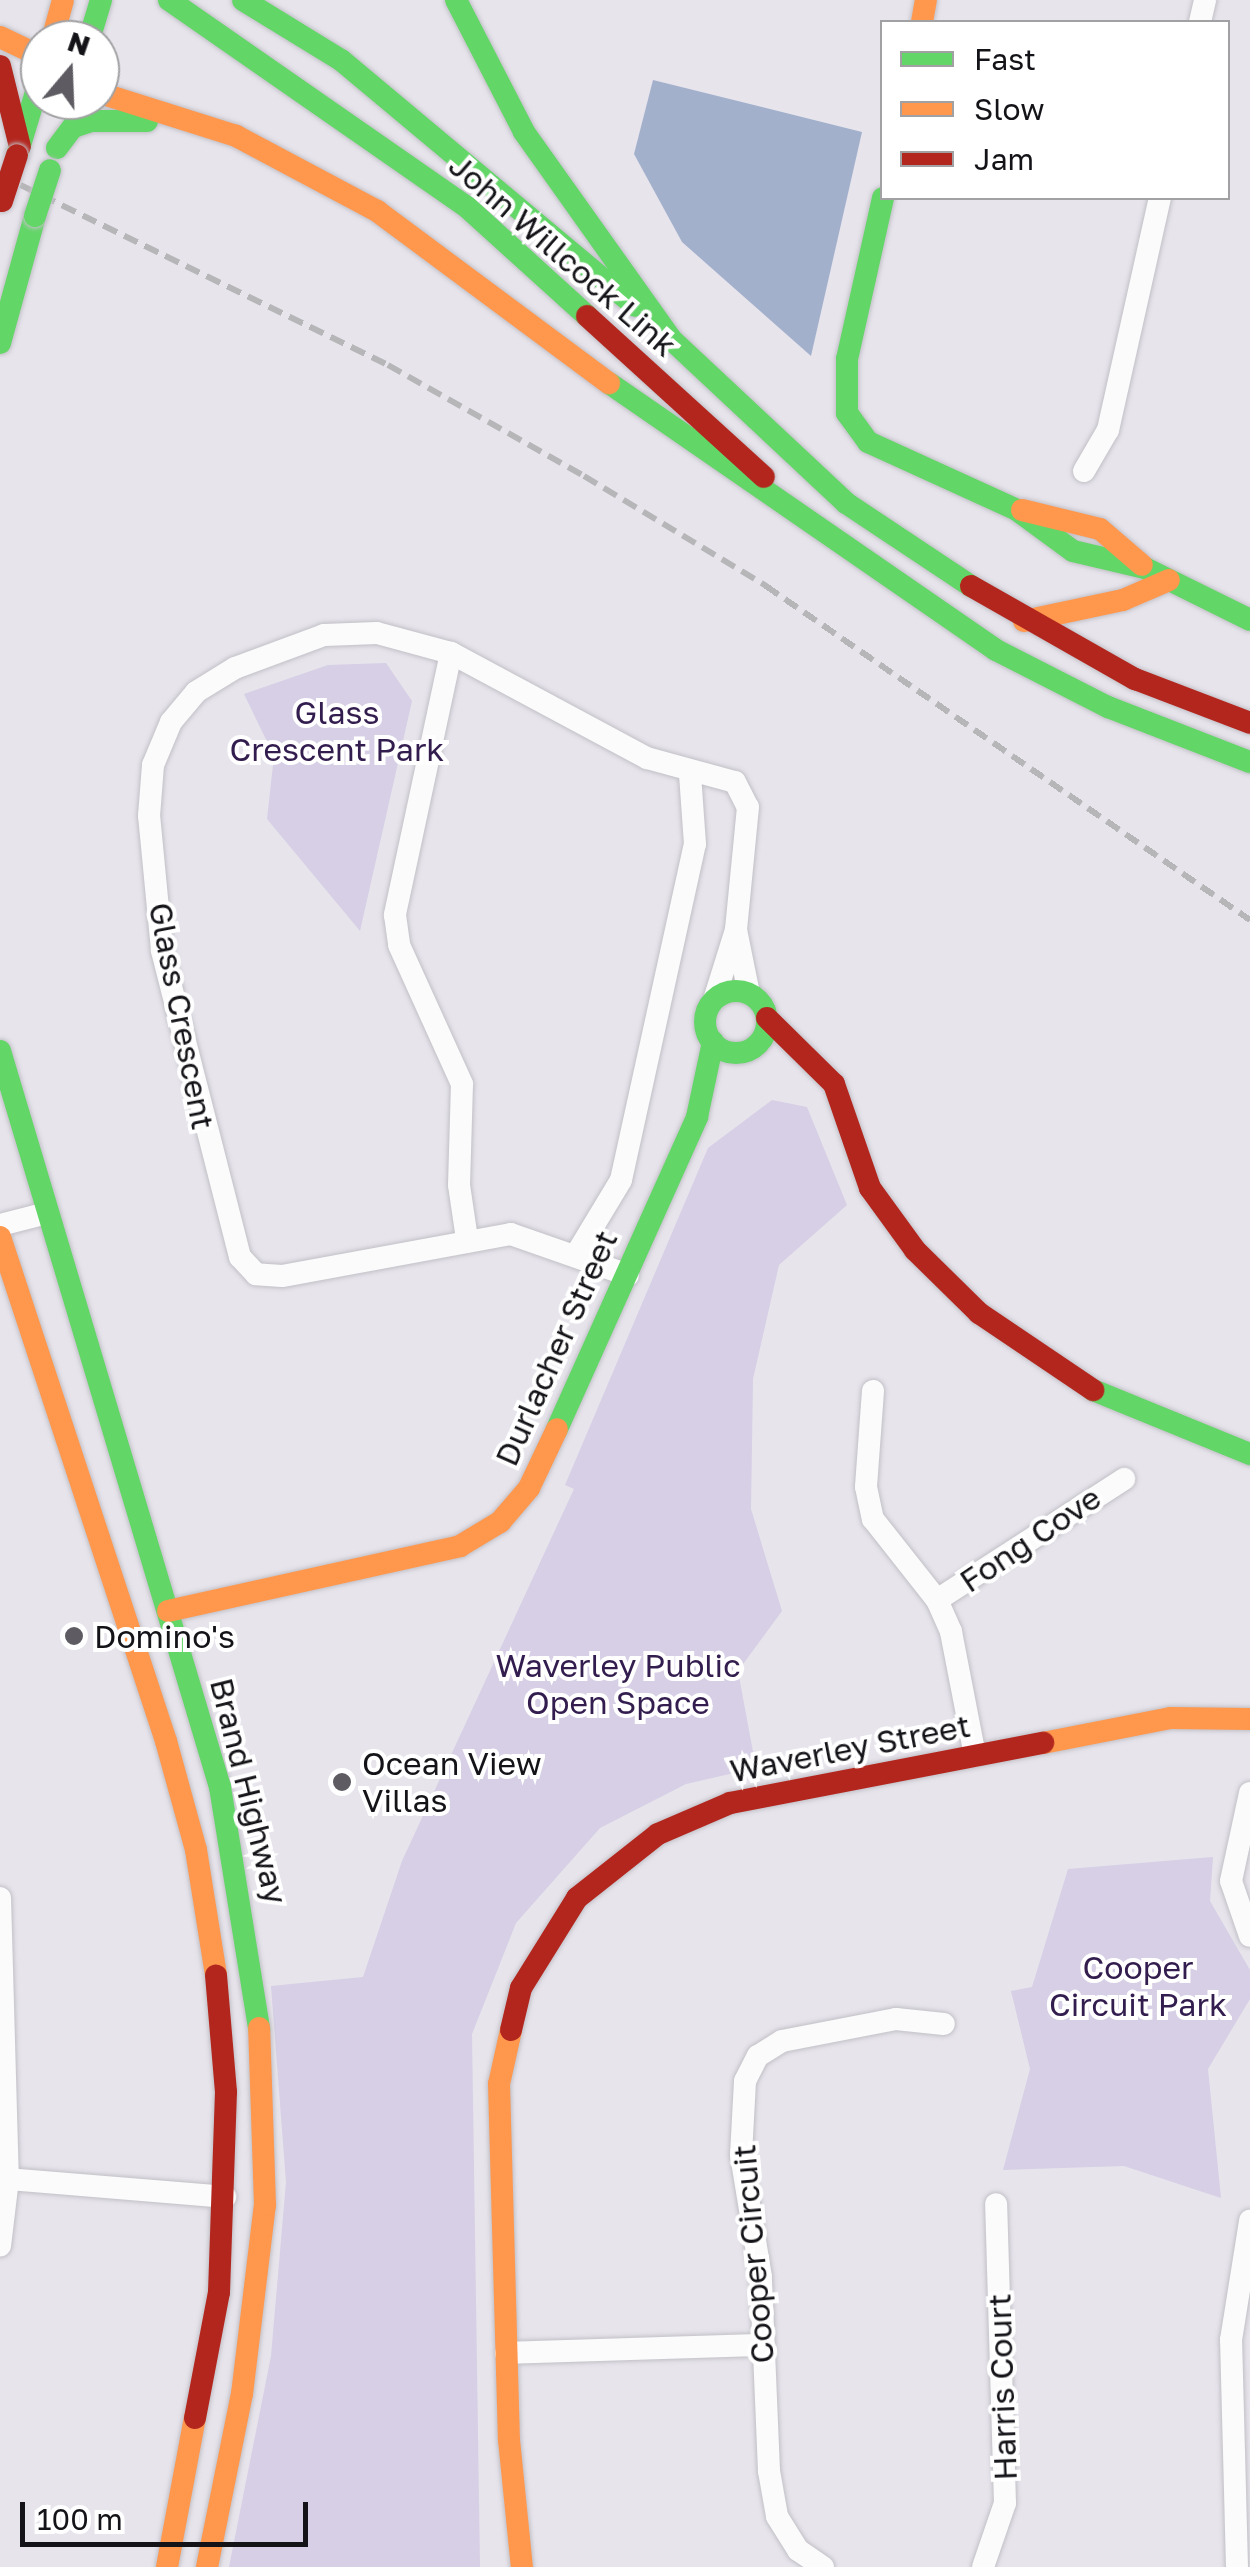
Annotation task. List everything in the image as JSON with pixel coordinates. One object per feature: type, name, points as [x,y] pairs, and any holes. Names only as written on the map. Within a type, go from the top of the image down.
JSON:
[{"type":"main road","name":"John Willcock Link","points":[[169,0],[468,208],[845,548]]},
{"type":"main road","name":"John Willcock Link","points":[[242,0],[340,60],[459,153],[672,340]]},
{"type":"main road","points":[[456,0],[524,132],[672,340],[846,503],[1024,622],[1135,679],[1250,723]]},
{"type":"main road","points":[[0,66],[18,151]]},
{"type":"main road","points":[[120,100],[236,136],[377,211],[748,486],[996,650],[1108,707],[1250,762]]},
{"type":"main road","points":[[1,206],[27,120]]},
{"type":"main road","points":[[0,343],[66,120]]},
{"type":"main road","points":[[54,158],[73,127],[92,121],[176,120]]},
{"type":"main road","points":[[883,200],[848,359],[847,413],[868,442],[901,462],[1017,510],[1100,530],[1146,568],[1250,620]]},
{"type":"main road","points":[[1024,622],[1092,609],[1169,580]]},
{"type":"main road","points":[[836,1104],[810,1076],[749,1049],[713,1042],[705,1021],[714,1000],[726,992],[750,994],[767,1018],[816,1059],[834,1084],[836,1104],[870,1188],[915,1250],[979,1312],[1106,1399],[1250,1454]]},
{"type":"main road","points":[[749,1049],[767,1018]]},
{"type":"main road","name":"Durlacher Street","points":[[168,1611],[460,1546],[500,1522],[552,1446],[628,1275],[697,1116],[713,1042]]},
{"type":"main road","name":"Durlacher Street","points":[[697,1116],[728,1085],[749,1049]]},
{"type":"main road","name":"Brand Highway","points":[[0,1051],[43,1214],[168,1611],[242,1887],[264,2095],[256,2302],[207,2567]]},
{"type":"main road","name":"Brand Highway","points":[[0,1237],[128,1620],[196,1850],[218,1990],[226,2198],[203,2397],[168,2567]]},
{"type":"main road","name":"Waverley Street","points":[[522,2567],[506,2353],[499,2175],[504,2050],[521,1988],[577,1898],[658,1834],[730,1802],[1171,1718],[1250,1718]]},
{"type":"street","points":[[1084,471],[1108,430],[1160,200]]},
{"type":"street","name":"Glass Crescent","points":[[628,1275],[577,1253],[511,1234],[282,1276],[256,1274],[240,1256],[174,1004],[149,816],[153,765],[171,722],[196,692],[235,668],[324,635],[378,632],[452,653],[690,775],[735,782],[748,807],[736,930]]},
{"type":"street","points":[[452,653],[395,915],[399,945],[462,1084],[458,1185],[468,1239]]},
{"type":"street","name":"Durlacher Street","points":[[577,1253],[620,1180],[695,844],[690,775]]},
{"type":"street","points":[[736,930],[750,994]]},
{"type":"street","points":[[714,1000],[736,930]]},
{"type":"street","points":[[0,1225],[43,1214]]},
{"type":"street","points":[[873,1391],[866,1488],[873,1519],[937,1600],[975,1756]]},
{"type":"street","name":"Fong Cove","points":[[937,1600],[1124,1479]]},
{"type":"street","name":"Durlacher Street","points":[[128,1620],[168,1611]]},
{"type":"street","points":[[1250,1793],[1231,1881],[1250,1936]]},
{"type":"street","points":[[0,1898],[8,2179],[0,2246]]},
{"type":"street","name":"Cooper Circuit","points":[[823,2567],[798,2550],[777,2516],[741,2155],[745,2081],[758,2056],[782,2041],[896,2019],[944,2024]]},
{"type":"street","points":[[8,2179],[226,2198]]},
{"type":"street","name":"Harris Court","points":[[983,2567],[1006,2502],[996,2204]]},
{"type":"street","points":[[1237,2567],[1230,2340],[1250,2221]]},
{"type":"street","points":[[506,2353],[763,2346]]},
{"type":"green space","name":"Glass Crescent Park","points":[[386,663],[412,701],[360,931],[267,819],[274,756],[244,694],[328,665]]},
{"type":"green space","name":"Waverley Public Open Space","points":[[772,1100],[807,1107],[847,1205],[779,1265],[753,1379],[751,1509],[782,1611],[738,1671],[756,1768],[686,1784],[600,1828],[516,1923],[472,2034],[480,2567],[229,2567],[271,2356],[286,2182],[271,1986],[363,1977],[402,1861],[574,1489],[565,1485],[708,1148]]},
{"type":"green space","name":"Cooper Circuit Park","points":[[1213,1857],[1210,1901],[1250,1970],[1250,1999],[1208,2069],[1221,2198],[1124,2166],[1003,2170],[1030,2069],[1011,1991],[1032,1987],[1068,1869]]},
{"type":"water","points":[[653,80],[862,132],[811,356],[682,242],[634,154]]},
{"type":"railway","points":[[0,175],[388,365],[584,476],[766,586],[1250,920]]},
{"type":"traffic: fast","points":[[95,20],[101,0]]},
{"type":"traffic: fast","points":[[169,0],[468,208],[587,316]]},
{"type":"traffic: fast","points":[[243,0],[341,60],[635,306]]},
{"type":"traffic: fast","points":[[456,0],[524,132],[672,340],[846,503],[971,586]]},
{"type":"traffic: fast","points":[[17,155],[28,120]]},
{"type":"traffic: fast","points":[[57,148],[73,127],[92,121],[147,121]]},
{"type":"traffic: fast","points":[[35,216],[50,170]]},
{"type":"traffic: fast","points":[[883,200],[847,359],[847,413],[868,442],[1017,510],[1073,551],[1145,568],[1250,620]]},
{"type":"traffic: fast","points":[[0,343],[35,216]]},
{"type":"traffic: fast","points":[[609,383],[996,650],[1108,707],[1250,762]]},
{"type":"traffic: fast","points":[[736,991],[758,1000],[767,1022],[758,1044],[736,1053],[714,1044],[705,1022],[714,1000],[736,991]]},
{"type":"traffic: fast","points":[[557,1429],[697,1117],[713,1042]]},
{"type":"traffic: fast","points":[[0,1051],[220,1787],[259,2028]]},
{"type":"traffic: fast","points":[[1093,1390],[1250,1454]]},
{"type":"traffic: slow","points":[[58,20],[63,0]]},
{"type":"traffic: slow","points":[[922,20],[926,0]]},
{"type":"traffic: slow","points":[[0,37],[20,46]]},
{"type":"traffic: slow","points":[[120,99],[236,136],[377,211],[609,383]]},
{"type":"traffic: slow","points":[[1022,510],[1100,529],[1142,565]]},
{"type":"traffic: slow","points":[[1024,621],[1123,600],[1169,580]]},
{"type":"traffic: slow","points":[[0,1237],[166,1741],[196,1850],[216,1975]]},
{"type":"traffic: slow","points":[[168,1611],[460,1546],[500,1522],[529,1488],[557,1429]]},
{"type":"traffic: slow","points":[[1043,1743],[1171,1718],[1250,1719]]},
{"type":"traffic: slow","points":[[207,2567],[242,2394],[265,2205],[259,2028]]},
{"type":"traffic: slow","points":[[511,2030],[499,2084],[509,2440],[522,2567]]},
{"type":"traffic: slow","points":[[167,2567],[195,2418]]},
{"type":"traffic: jam","points":[[0,66],[20,147]]},
{"type":"traffic: jam","points":[[2,201],[17,155]]},
{"type":"traffic: jam","points":[[587,316],[764,477]]},
{"type":"traffic: jam","points":[[971,586],[1135,679],[1250,723]]},
{"type":"traffic: jam","points":[[767,1018],[834,1084],[870,1188],[915,1250],[979,1313],[1093,1390]]},
{"type":"traffic: jam","points":[[511,2030],[521,1988],[577,1898],[658,1834],[730,1803],[1043,1743]]},
{"type":"traffic: jam","points":[[195,2418],[219,2292],[226,2092],[216,1975]]},
{"type":"place","name":"Domino's","points":[[74,1636]]},
{"type":"place","name":"Ocean View Villas","points":[[342,1782]]}]
